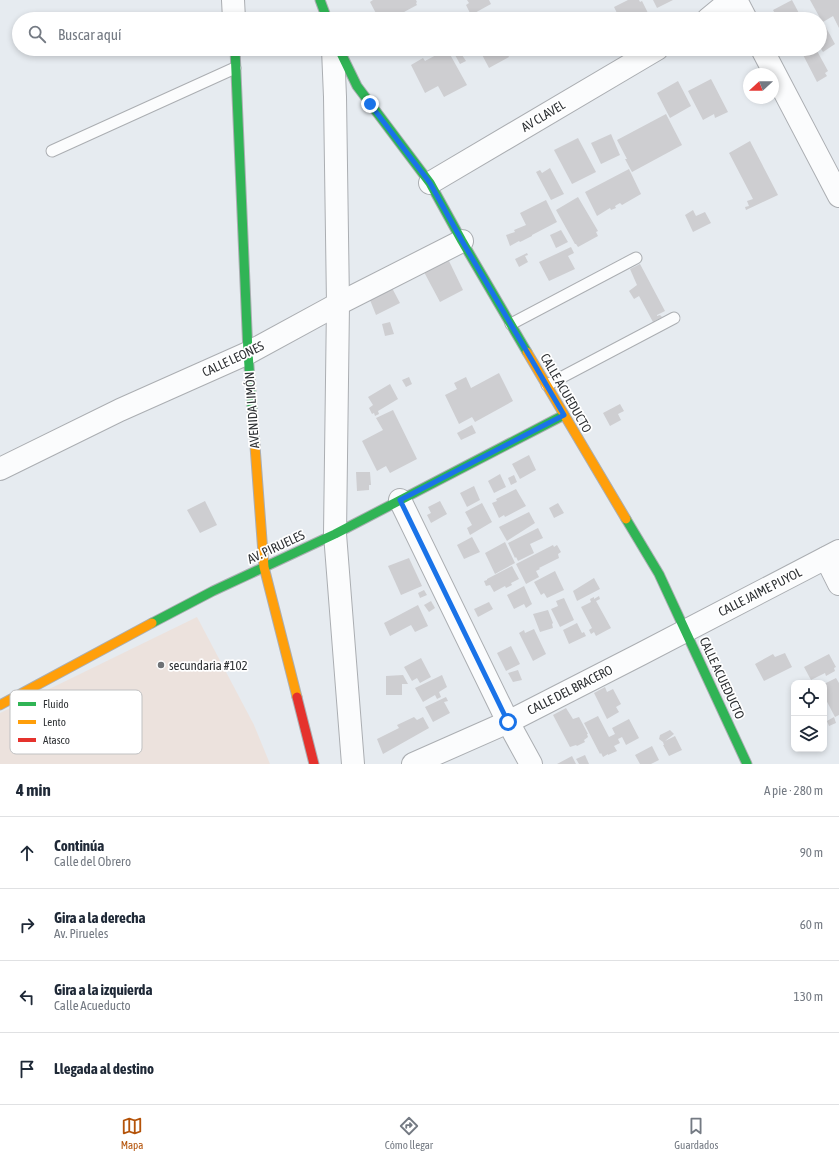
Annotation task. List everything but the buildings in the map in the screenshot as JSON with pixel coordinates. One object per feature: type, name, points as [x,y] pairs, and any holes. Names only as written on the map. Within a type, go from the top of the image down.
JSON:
[{"type":"street","points":[[233,0],[234,12]]},
{"type":"street","points":[[320,0],[324,12]]},
{"type":"street","points":[[331,0],[332,12]]},
{"type":"street","points":[[716,12],[731,0]]},
{"type":"street","points":[[736,0],[742,12]]},
{"type":"street","name":"AVENIDA LIMÓN","points":[[235,56],[248,353],[264,567],[314,764]]},
{"type":"street","points":[[333,56],[338,304],[335,534],[353,764]]},
{"type":"street","name":"CALLE ACUEDUCTO","points":[[342,56],[357,86],[430,183],[510,324],[659,574],[684,632],[748,764]]},
{"type":"street","name":"AV CLAVEL","points":[[430,183],[645,56]]},
{"type":"street","points":[[766,56],[839,196]]},
{"type":"street","name":"CALLE LEONES","points":[[0,469],[120,410],[248,353],[338,304],[462,241]]},
{"type":"street","name":"AV. PIRUELES","points":[[28,690],[213,591],[335,534],[564,415]]},
{"type":"street","points":[[400,500],[530,764]]},
{"type":"street","points":[[832,554],[839,584]]},
{"type":"street","name":"CALLE JAIME PUYOL","points":[[684,632],[832,554]]},
{"type":"street","name":"CALLE DEL BRACERO","points":[[413,764],[508,722],[684,632]]},
{"type":"street","name":"AV. PIRUELES","points":[[0,705],[10,700]]},
{"type":"lane","points":[[52,151],[235,68]]},
{"type":"lane","points":[[510,324],[636,258]]},
{"type":"lane","points":[[546,385],[674,318]]},
{"type":"shaded area","name":"secundaria #102","points":[[197,617],[254,725],[270,764],[0,764],[0,713],[10,708],[10,754],[142,754],[142,690],[47,690]]},
{"type":"traffic: fast","points":[[320,0],[324,12]]},
{"type":"traffic: fast","points":[[235,56],[248,353],[255,446]]},
{"type":"traffic: fast","points":[[342,56],[357,86],[430,183],[527,352]]},
{"type":"traffic: fast","points":[[152,623],[213,591],[335,534],[564,415]]},
{"type":"traffic: fast","points":[[626,519],[659,574],[747,764]]},
{"type":"traffic: slow","points":[[527,352],[626,519]]},
{"type":"traffic: slow","points":[[255,446],[264,567],[297,697]]},
{"type":"traffic: slow","points":[[28,690],[152,623]]},
{"type":"traffic: slow","points":[[0,705],[10,700]]},
{"type":"traffic: jam","points":[[297,697],[314,764]]},
{"type":"place","name":"secundaria #102","points":[[161,665]]},
{"type":"route","points":[[370,104],[430,183],[462,241],[564,415],[400,500],[508,722]]}]
